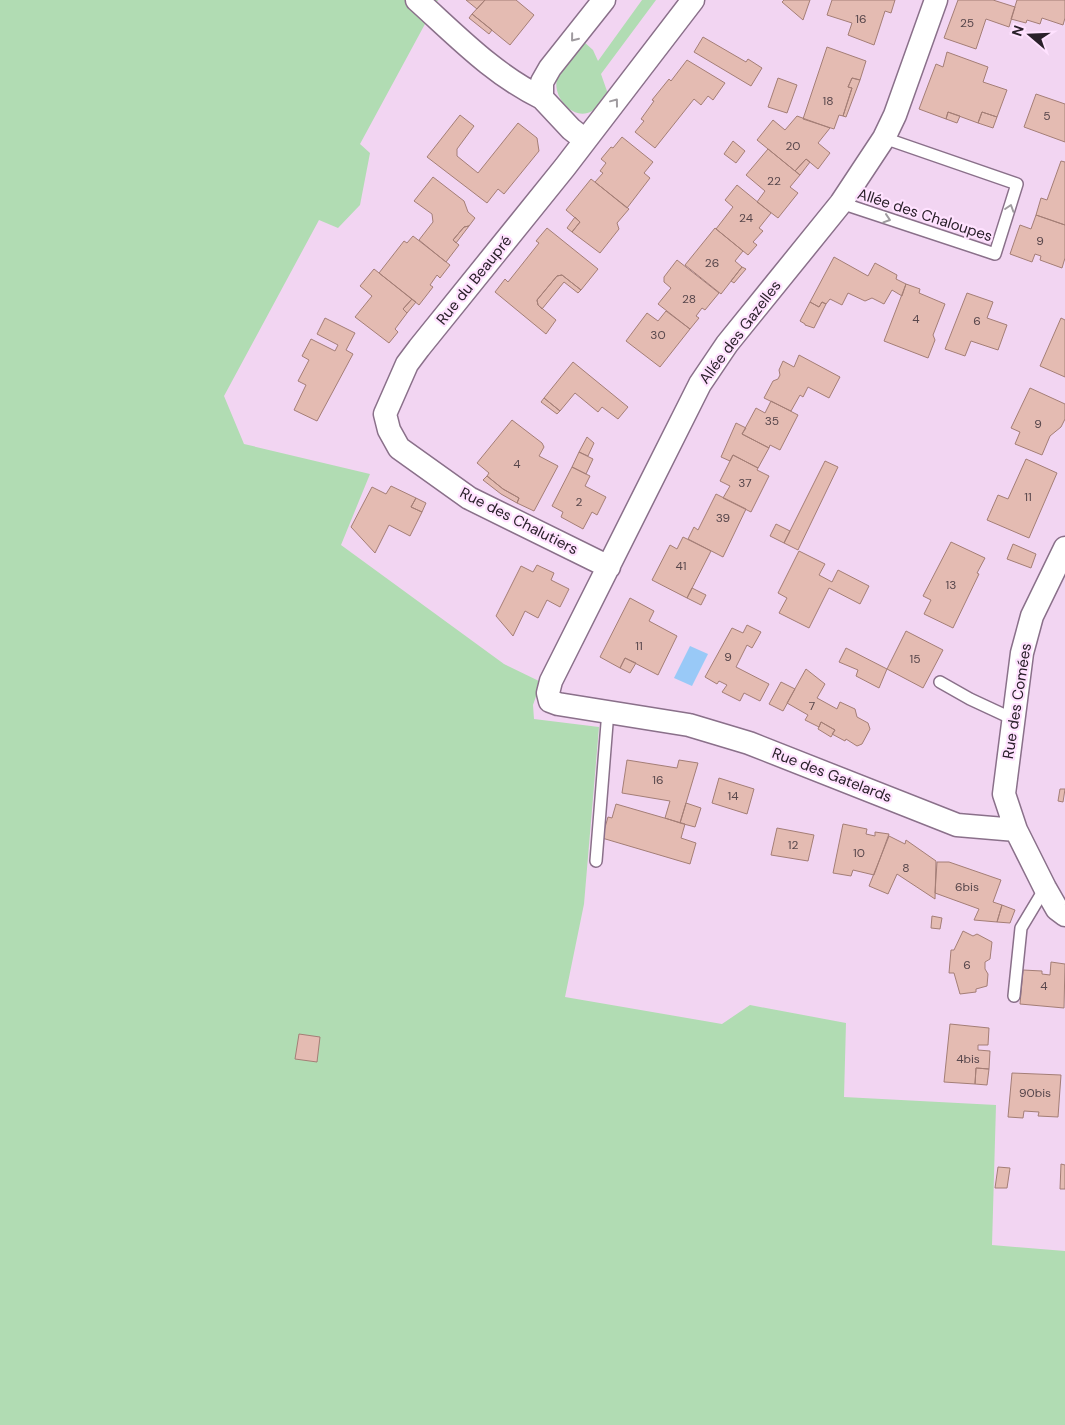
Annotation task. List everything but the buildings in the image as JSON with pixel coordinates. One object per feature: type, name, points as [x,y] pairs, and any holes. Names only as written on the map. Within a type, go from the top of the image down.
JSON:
[{"type":"street","points":[[417,0],[520,88],[542,98],[570,129],[585,140]]},
{"type":"street","points":[[542,98],[542,82],[550,68],[604,0]]},
{"type":"street","name":"Rue du Beaupré","points":[[389,430],[385,414],[407,364],[585,140],[693,0]]},
{"type":"street","name":"Allée des Gazelles","points":[[550,701],[548,693],[551,682],[700,384],[727,344],[841,203],[884,138],[895,115],[936,0]]},
{"type":"street","name":"Rue des Chalutiers","points":[[389,430],[399,448],[470,498],[609,567]]},
{"type":"street","name":"Rue des Comées","points":[[1016,830],[1004,794],[1022,653],[1032,616],[1065,548]]},
{"type":"street","name":"Rue des Gatelards","points":[[550,701],[558,704],[690,725],[749,743],[957,825],[1016,830]]},
{"type":"street","points":[[1016,830],[1045,888],[1058,909],[1065,915]]},
{"type":"lane","name":"Allée des Chaloupes","points":[[841,203],[995,254],[1017,184],[884,138]]},
{"type":"lane","points":[[940,682],[970,699],[1013,719]]},
{"type":"lane","points":[[596,860],[608,711]]},
{"type":"lane","points":[[1014,996],[1021,928],[1045,888]]},
{"type":"green space","points":[[0,0],[438,0],[360,144],[370,153],[360,205],[338,228],[319,220],[224,396],[244,444],[370,474],[341,545],[504,664],[541,682],[533,705],[534,719],[599,727],[584,904],[565,997],[722,1024],[750,1005],[846,1023],[844,1097],[996,1105],[992,1245],[1065,1251],[1065,1425],[0,1425]]},
{"type":"green space","points":[[642,0],[656,0],[601,74],[608,94],[599,106],[585,114],[578,113],[566,106],[561,100],[556,86],[564,64],[583,41],[593,50],[598,61]]},
{"type":"water","points":[[690,646],[708,654],[692,686],[674,678]]}]
